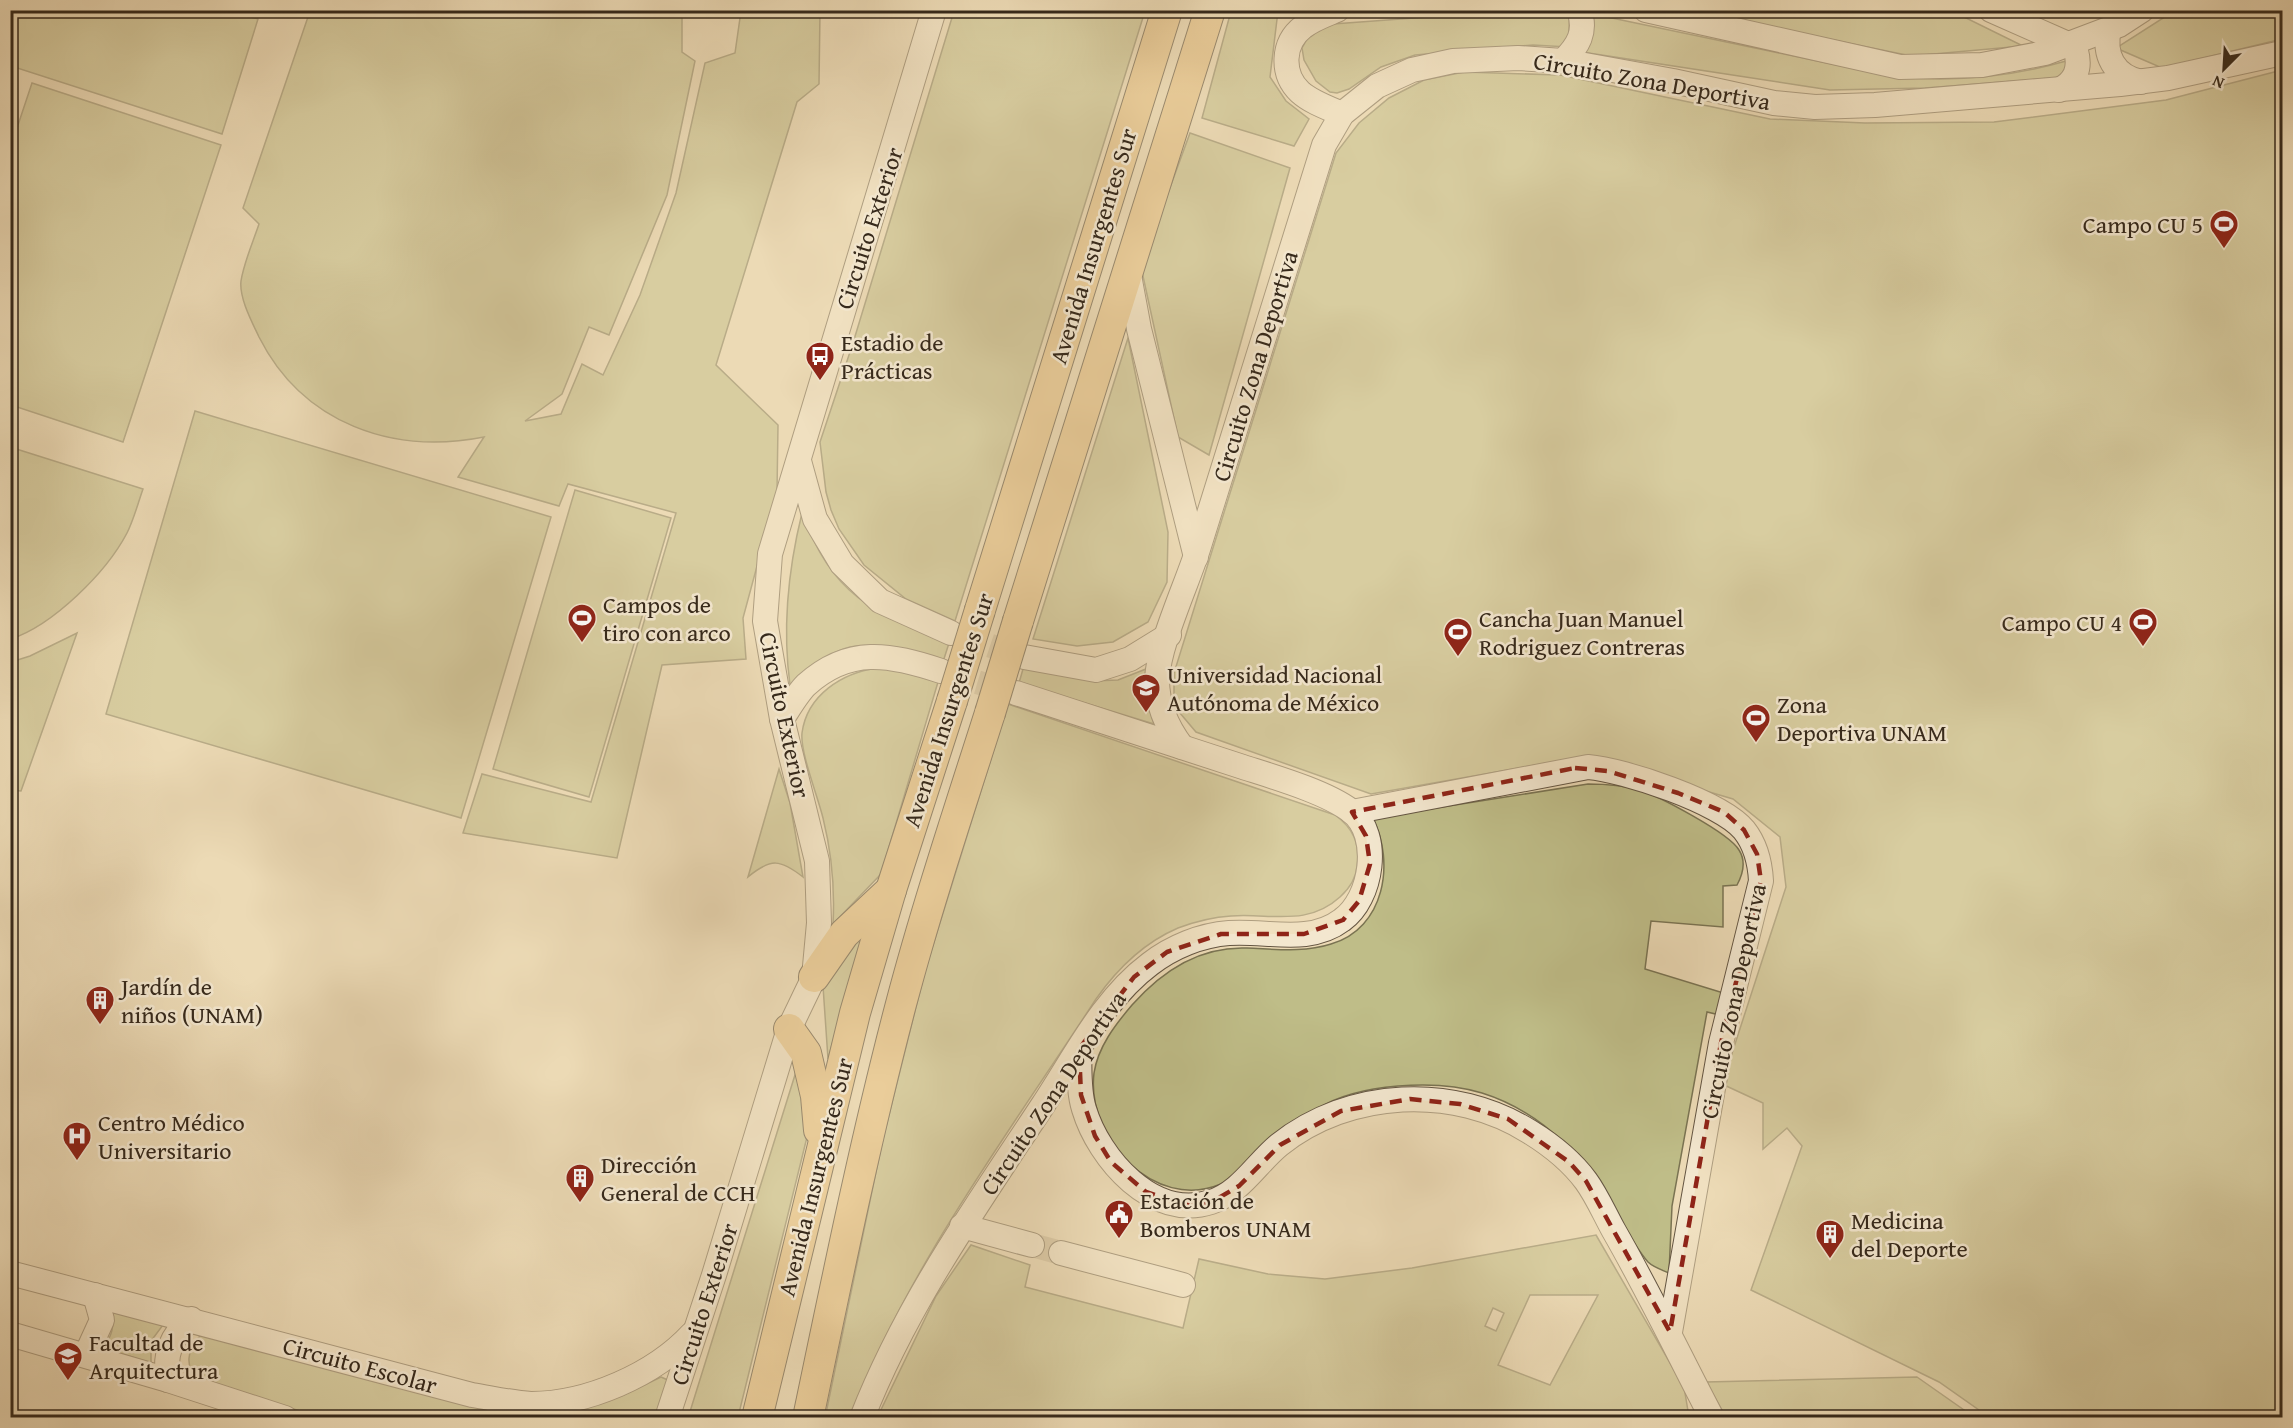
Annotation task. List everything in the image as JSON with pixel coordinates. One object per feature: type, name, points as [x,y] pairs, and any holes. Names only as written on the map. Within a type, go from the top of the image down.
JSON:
[{"type":"main road","name":"Avenida Insurgentes Sur","points":[[757,1418],[821,1147],[891,890],[1167,10]]},
{"type":"main road","name":"Avenida Insurgentes Sur","points":[[808,1418],[844,1240],[895,1026],[921,932],[1210,11]]},
{"type":"main road","points":[[814,978],[844,933],[891,890]]},
{"type":"main road","points":[[789,1029],[806,1053],[816,1096],[821,1147]]},
{"type":"street","name":"Circuito Exterior","points":[[667,1418],[789,1029],[814,978],[819,923],[817,861],[782,719],[765,621],[770,554],[799,461],[820,382],[909,103],[934,10]]},
{"type":"street","points":[[1336,10],[1297,32],[1291,40],[1286,60],[1290,78],[1302,94],[1342,114]]},
{"type":"street","points":[[1563,61],[1575,49],[1580,39],[1583,29],[1579,10]]},
{"type":"street","points":[[1646,10],[1900,67],[1983,65],[2070,45],[2109,29],[2142,10]]},
{"type":"street","points":[[1990,10],[2070,45],[2078,58],[2077,72],[2067,86],[2059,90]]},
{"type":"street","points":[[2109,29],[2107,39],[2110,60],[2123,75],[2141,82]]},
{"type":"street","name":"Circuito Zona Deportiva","points":[[1182,747],[1166,723],[1158,695],[1159,665],[1196,557],[1324,145],[1342,114],[1377,86],[1402,74],[1432,64],[1518,58],[1563,61],[1673,81],[1774,103],[1815,107],[2141,82],[2283,53]]},
{"type":"street","points":[[1128,270],[1139,329],[1196,557]]},
{"type":"street","points":[[799,461],[815,519],[842,564],[880,601],[951,633]]},
{"type":"street","points":[[1024,657],[1095,670],[1130,659],[1169,635]]},
{"type":"street","points":[[782,719],[805,686],[837,662],[870,655],[905,660],[941,671]]},
{"type":"street","points":[[1016,693],[1301,786],[1352,812]]},
{"type":"street","name":"Circuito Zona Deportiva","points":[[862,1418],[896,1344],[962,1226],[1108,1007],[1134,977],[1167,952],[1202,938],[1221,934],[1304,934],[1324,930],[1343,920],[1359,901],[1370,864],[1366,836],[1352,812],[1588,767],[1678,793],[1724,812],[1744,830],[1759,860],[1761,881],[1721,1043],[1673,1340]]},
{"type":"street","points":[[1079,1049],[1084,1109],[1102,1149],[1133,1184],[1161,1198],[1186,1205],[1199,1205],[1221,1199],[1239,1186],[1262,1160],[1299,1131],[1330,1116],[1363,1105],[1386,1101],[1435,1100],[1460,1104],[1508,1119],[1550,1146],[1586,1181],[1673,1340],[1709,1414]]},
{"type":"street","points":[[962,1226],[1032,1245]]},
{"type":"street","points":[[1061,1252],[1183,1285]]},
{"type":"street","name":"Circuito Escolar","points":[[10,1273],[537,1411],[618,1384],[674,1353],[695,1330]]},
{"type":"street","points":[[86,1355],[102,1320],[95,1295]]},
{"type":"street","points":[[168,1380],[165,1362],[173,1338],[191,1319]]},
{"type":"street","points":[[10,1334],[168,1380],[285,1418]]},
{"type":"highlighted area","points":[[1575,768],[1608,771],[1678,793],[1724,812],[1744,830],[1757,854],[1761,881],[1721,1043],[1670,1332],[1586,1181],[1569,1162],[1508,1119],[1460,1104],[1410,1099],[1341,1111],[1280,1145],[1239,1186],[1210,1203],[1186,1205],[1146,1192],[1111,1162],[1095,1136],[1081,1095],[1079,1049],[1134,977],[1167,952],[1221,934],[1304,934],[1343,920],[1359,901],[1370,864],[1366,836],[1352,812]]},
{"type":"shaded area","points":[[229,10],[258,19],[222,134],[11,66],[11,20],[14,11]]},
{"type":"shaded area","points":[[310,11],[682,11],[682,52],[695,61],[667,195],[609,335],[589,327],[562,394],[525,421],[561,414],[582,364],[603,375],[640,295],[676,193],[705,63],[735,53],[741,11],[820,11],[819,84],[797,102],[716,365],[778,425],[777,492],[743,618],[746,659],[662,665],[617,858],[463,833],[482,774],[591,802],[676,513],[568,484],[559,506],[458,477],[484,437],[450,441],[417,441],[384,436],[354,426],[326,412],[300,392],[278,367],[259,337],[242,295],[242,274],[259,224],[243,208]]},
{"type":"shaded area","points":[[954,11],[1145,11],[955,621],[906,599],[864,565],[839,529],[831,510],[826,492],[820,442],[853,343]]},
{"type":"shaded area","points":[[1231,11],[1278,11],[1270,77],[1286,101],[1309,119],[1294,146],[1202,118]]},
{"type":"shaded area","points":[[1570,11],[1568,47],[1533,45],[1415,55],[1381,67],[1349,89],[1337,93],[1330,92],[1316,81],[1304,60],[1302,48],[1311,32],[1333,24],[1496,12]]},
{"type":"shaded area","points":[[1710,11],[1952,11],[2023,46],[1911,56],[1780,29]]},
{"type":"shaded area","points":[[2174,11],[2282,11],[2282,39],[2162,68],[2116,48]]},
{"type":"shaded area","points":[[1588,13],[1889,76],[1934,79],[1978,78],[2022,72],[2066,61],[2065,77],[1925,88],[1830,90],[1582,52]]},
{"type":"shaded area","name":"Zona Deportiva UNAM","points":[[2282,70],[2282,1417],[1989,1417],[1939,1382],[1751,1290],[1802,1146],[1787,1128],[1763,1149],[1763,1103],[1722,1084],[1786,887],[1780,837],[1733,799],[1587,756],[1371,794],[1196,732],[1174,706],[1174,673],[1336,153],[1359,123],[1389,98],[1424,80],[1464,72],[1560,75],[1770,119],[1865,123],[1994,122],[2166,100]]},
{"type":"shaded area","points":[[32,83],[221,145],[123,442],[11,405],[11,146]]},
{"type":"shaded area","points":[[1190,133],[1290,168],[1209,455],[1178,437],[1141,267]]},
{"type":"shaded area","points":[[1128,338],[1168,532],[1167,582],[1148,622],[1113,642],[1077,646],[1033,639]]},
{"type":"shaded area","points":[[195,411],[551,517],[461,818],[106,714]]},
{"type":"shaded area","points":[[10,447],[143,489],[127,533],[92,580],[61,610],[27,632],[11,639]]},
{"type":"shaded area","name":"Campos de tiro con arco","points":[[575,490],[671,518],[589,797],[493,769]]},
{"type":"shaded area","points":[[802,513],[827,563],[841,582],[858,597],[876,610],[898,621],[950,640],[942,665],[899,651],[864,645],[831,654],[795,685],[790,685],[787,641],[788,598],[793,556]]},
{"type":"shaded area","points":[[77,633],[21,791],[11,790],[11,662],[30,656]]},
{"type":"shaded area","points":[[1025,662],[1092,681],[1118,680],[1146,669],[1144,691],[1154,724],[1019,683]]},
{"type":"shaded area","points":[[877,668],[896,670],[938,682],[881,874],[833,924],[834,897],[829,845],[806,763],[802,733],[811,708],[828,688],[851,675]]},
{"type":"shaded area","points":[[1008,704],[1335,815],[1351,831],[1356,843],[1358,858],[1354,879],[1340,897],[1315,912],[1288,917],[1224,917],[1191,924],[1153,941],[1122,967],[1096,999],[930,1254],[874,1362],[850,1417],[825,1418],[882,1143],[925,971]]},
{"type":"shaded area","points":[[779,769],[790,803],[803,877],[788,867],[776,863],[763,866],[748,877]]},
{"type":"shaded area","points":[[1588,784],[1626,787],[1662,800],[1722,834],[1739,850],[1743,863],[1737,885],[1723,886],[1723,927],[1651,921],[1645,969],[1730,995],[1724,1016],[1707,1012],[1672,1206],[1669,1273],[1648,1262],[1593,1175],[1557,1136],[1530,1115],[1482,1093],[1443,1086],[1398,1086],[1375,1089],[1334,1100],[1305,1118],[1234,1177],[1221,1184],[1196,1190],[1172,1188],[1149,1178],[1129,1163],[1113,1144],[1101,1122],[1094,1098],[1096,1063],[1103,1045],[1119,1020],[1156,981],[1169,971],[1197,956],[1213,951],[1230,948],[1310,949],[1331,944],[1349,936],[1363,924],[1374,909],[1384,873],[1380,836],[1373,818]]},
{"type":"shaded area","points":[[862,938],[828,1059],[823,986],[852,944]]},
{"type":"shaded area","points":[[799,1062],[809,1129],[738,1417],[688,1418]]},
{"type":"shaded area","points":[[1596,1235],[1684,1387],[1689,1417],[1048,1418],[1000,1413],[959,1418],[877,1418],[936,1296],[971,1245],[1030,1265],[1025,1287],[1183,1328],[1199,1259],[1268,1274],[1325,1279],[1412,1268]],"holes":[[[1530,1295],[1598,1295],[1550,1385],[1498,1365]],[[1493,1308],[1504,1313],[1496,1331],[1485,1326]]]},
{"type":"shaded area","points":[[111,1311],[163,1325],[151,1341],[151,1363],[103,1348],[112,1331]]},
{"type":"shaded area","points":[[200,1336],[209,1336],[534,1417],[319,1417],[199,1379],[191,1370],[189,1358],[192,1346]]},
{"type":"shaded area","points":[[661,1377],[670,1381],[655,1417],[569,1417],[567,1412],[621,1396]]},
{"type":"shaded area","points":[[1917,1377],[1974,1417],[1726,1417],[1706,1382]]},
{"type":"tunnel","points":[[956,634],[1024,657]]},
{"type":"tunnel","points":[[943,672],[1013,693]]},
{"type":"tunnel","points":[[1032,1245],[1061,1253]]},
{"type":"place","name":"Campo CU 5","points":[[2224,250]]},
{"type":"place","name":"Estadio de Prácticas","points":[[820,382]]},
{"type":"place","name":"Campos de tiro con arco","points":[[582,644]]},
{"type":"place","name":"Campo CU 4","points":[[2143,648]]},
{"type":"place","name":"Cancha Juan Manuel Rodriguez Contreras","points":[[1458,658]]},
{"type":"place","name":"Universidad Nacional Autónoma de México","points":[[1146,714]]},
{"type":"place","name":"Zona Deportiva UNAM","points":[[1756,744]]},
{"type":"place","name":"Jardín de niños (UNAM)","points":[[100,1026]]},
{"type":"place","name":"Centro Médico Universitario","points":[[77,1162]]},
{"type":"place","name":"Dirección General de CCH","points":[[580,1204]]},
{"type":"place","name":"Estación de Bomberos UNAM","points":[[1119,1240]]},
{"type":"place","name":"Medicina del Deporte","points":[[1830,1260]]},
{"type":"place","name":"Facultad de Arquitectura","points":[[68,1382]]}]
